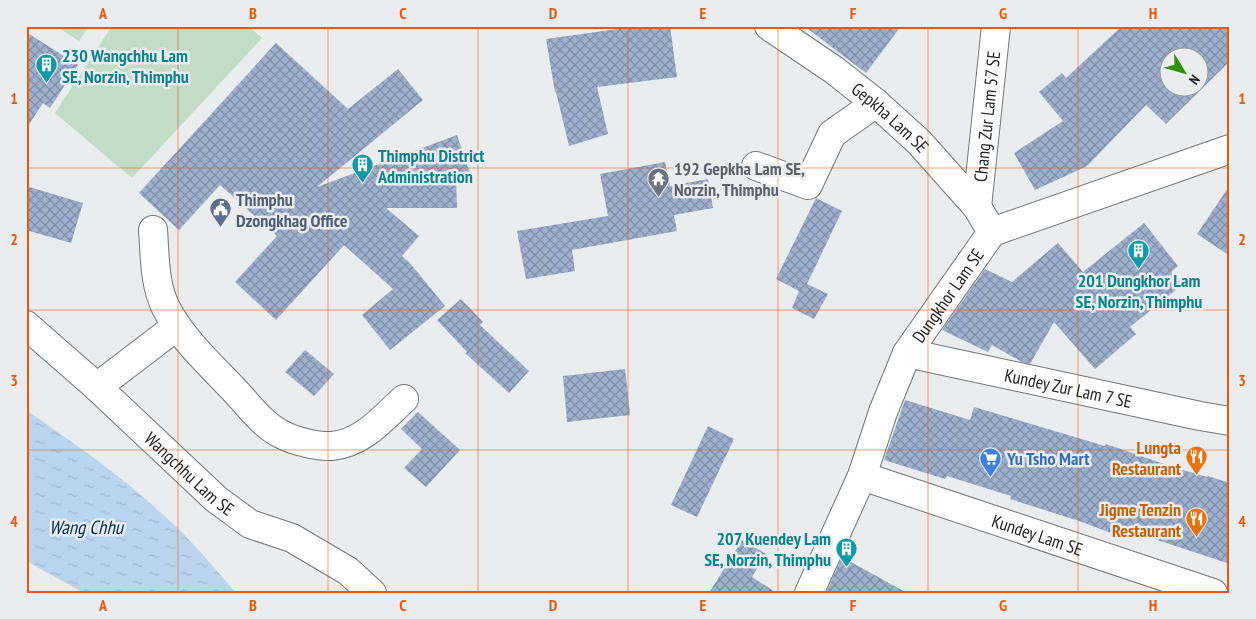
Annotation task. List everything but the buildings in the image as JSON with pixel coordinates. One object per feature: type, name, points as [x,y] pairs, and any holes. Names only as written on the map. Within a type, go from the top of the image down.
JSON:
[{"type":"street","name":"Gepkha Lam SE","points":[[769,26],[834,70],[876,103],[919,142],[977,207],[992,232]]},
{"type":"street","name":"Chang Zur Lam 57 SE","points":[[977,207],[996,26]]},
{"type":"street","points":[[756,166],[808,185],[832,134],[876,103]]},
{"type":"street","name":"Dungkhor Lam SE","points":[[809,593],[862,476],[883,412],[907,353],[992,232],[1230,149]]},
{"type":"street","points":[[152,230],[157,281],[166,307],[177,326],[265,423],[281,434],[304,442],[332,446],[350,441],[367,434],[404,399]]},
{"type":"street","name":"Wangchhu Lam SE","points":[[26,325],[97,387],[216,499],[250,524],[292,538],[348,570],[372,593]]},
{"type":"street","points":[[97,387],[177,326]]},
{"type":"street","name":"Kundey Zur Lam 7 SE","points":[[907,353],[1230,421]]},
{"type":"street","name":"Kundey Lam SE","points":[[862,476],[1213,593]]},
{"type":"green space","points":[[56,26],[89,26],[79,41]]},
{"type":"green space","points":[[112,26],[248,26],[262,38],[132,178],[55,113]]},
{"type":"water","name":"Wang Chhu","points":[[26,410],[95,459],[144,498],[190,541],[236,593],[84,593],[26,561]]},
{"type":"place","name":"230 Wangchhu Lam SE, Norzin, Thimphu","points":[[46,84]]},
{"type":"place","name":"Thimphu District Administration","points":[[362,184]]},
{"type":"place","name":"192 Gepkha Lam SE, Norzin, Thimphu","points":[[658,197]]},
{"type":"place","name":"Thimphu Dzongkhag Office","points":[[220,228]]},
{"type":"place","name":"201 Dungkhor Lam SE, Norzin, Thimphu","points":[[1139,269]]},
{"type":"place","name":"Lungta Restaurant","points":[[1197,476]]},
{"type":"place","name":"Yu Tsho Mart","points":[[991,477]]},
{"type":"place","name":"Jigme Tenzin Restaurant","points":[[1197,538]]},
{"type":"place","name":"207 Kuendey Lam SE, Norzin, Thimphu","points":[[847,567]]}]
